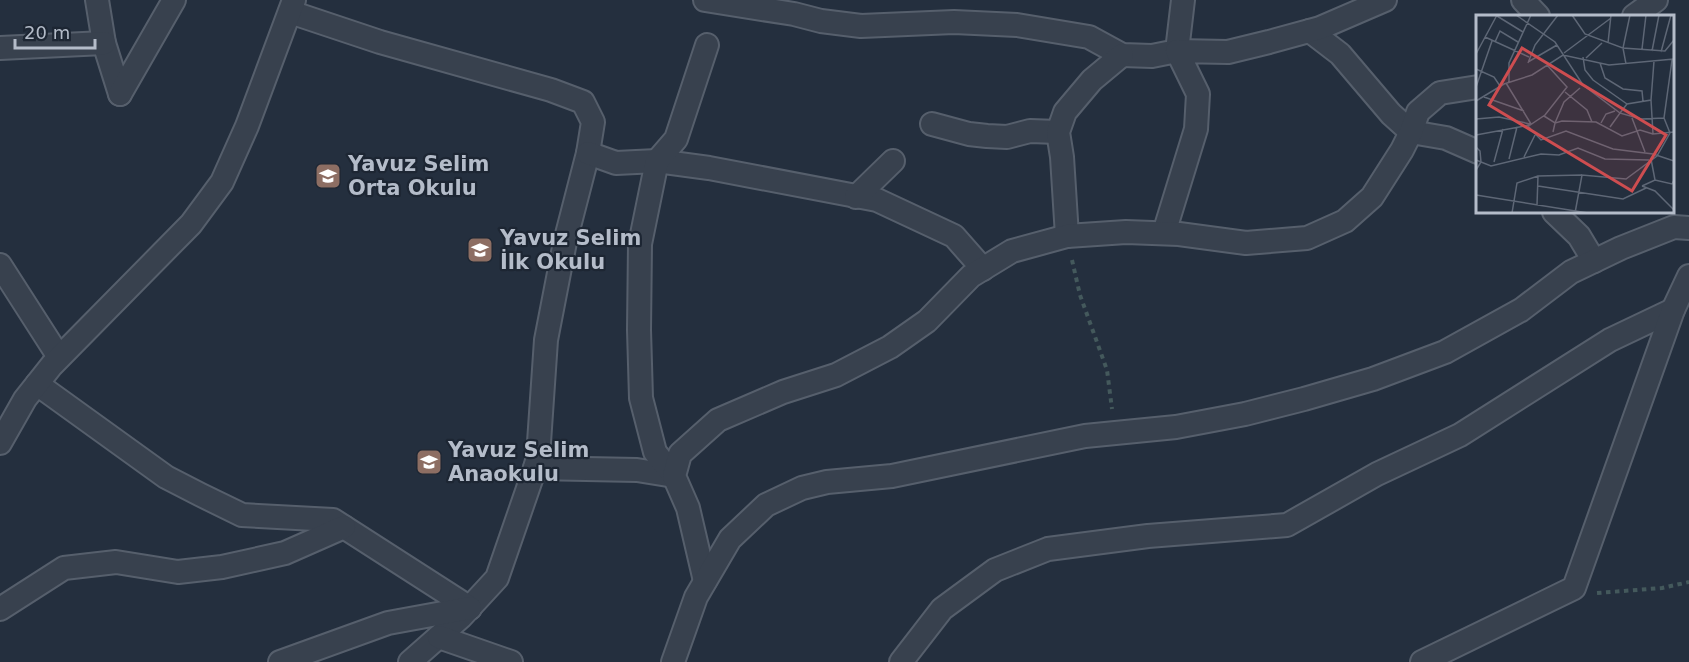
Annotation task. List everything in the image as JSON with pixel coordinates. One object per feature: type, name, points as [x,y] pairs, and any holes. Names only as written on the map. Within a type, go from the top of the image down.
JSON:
[{"type":"street","points":[[97,0],[104,43],[120,94],[174,0]]},
{"type":"street","points":[[705,0],[861,26],[954,22],[1017,25],[1089,37],[1122,55],[1152,56],[1177,51],[1228,52],[1310,31],[1385,0]]},
{"type":"street","points":[[1164,233],[1196,129],[1198,94],[1177,51],[1183,0]]},
{"type":"street","points":[[1523,0],[1537,15]]},
{"type":"street","points":[[1635,15],[1656,0]]},
{"type":"street","points":[[1,437],[25,399],[59,357],[191,224],[222,182],[247,126],[292,6],[380,42],[551,90],[584,102],[593,122],[588,153],[565,242],[546,340],[538,457],[535,468],[497,578],[470,608],[410,662]]},
{"type":"street","points":[[1310,31],[1340,54],[1390,114],[1411,132],[1446,138],[1476,151]]},
{"type":"street","points":[[0,48],[104,43]]},
{"type":"street","points":[[705,581],[688,508],[674,476],[655,452],[641,398],[639,330],[640,244],[657,161],[676,139],[707,45]]},
{"type":"street","points":[[1067,236],[1062,157],[1058,132],[1065,112],[1092,80],[1122,55]]},
{"type":"street","points":[[674,476],[680,454],[718,420],[783,392],[836,375],[890,347],[927,321],[970,276],[1012,251],[1067,236],[1126,232],[1164,233],[1246,243],[1307,238],[1345,221],[1372,197],[1411,132],[1418,112],[1440,93],[1476,87]]},
{"type":"street","points":[[932,124],[969,134],[987,136],[1007,137],[1030,131],[1058,132]]},
{"type":"street","points":[[588,153],[616,163],[657,161],[709,168],[876,200],[954,237],[983,269]]},
{"type":"street","points":[[856,197],[893,161]]},
{"type":"street","points":[[1555,213],[1579,236],[1594,261]]},
{"type":"street","points":[[673,662],[696,597],[730,539],[766,505],[801,488],[827,482],[892,476],[1085,436],[1176,427],[1245,414],[1373,379],[1445,352],[1521,310],[1571,272],[1621,248],[1674,227],[1689,228]]},
{"type":"street","points":[[0,265],[59,357]]},
{"type":"street","points":[[1422,662],[1574,588],[1673,310],[1687,285]]},
{"type":"street","points":[[901,662],[942,609],[995,570],[1048,549],[1148,536],[1287,525],[1377,474],[1460,435],[1610,340],[1673,310]]},
{"type":"street","points":[[37,384],[166,477],[242,515],[333,520],[470,608]]},
{"type":"street","points":[[535,468],[637,470],[674,476]]},
{"type":"street","points":[[0,609],[64,568],[116,562],[178,572],[222,567],[285,553],[344,527]]},
{"type":"street","points":[[280,662],[388,623],[470,608]]},
{"type":"street","points":[[439,636],[511,662]]},
{"type":"path","points":[[1067,236],[1080,295],[1107,370],[1115,433]]},
{"type":"path","points":[[1574,588],[1589,594],[1662,588],[1689,582]]},
{"type":"place","name":"Yavuz Selim Orta Okulu","points":[[328,176]]},
{"type":"place","name":"Yavuz Selim İlk Okulu","points":[[480,250]]},
{"type":"place","name":"Yavuz Selim Anaokulu","points":[[429,462]]}]
